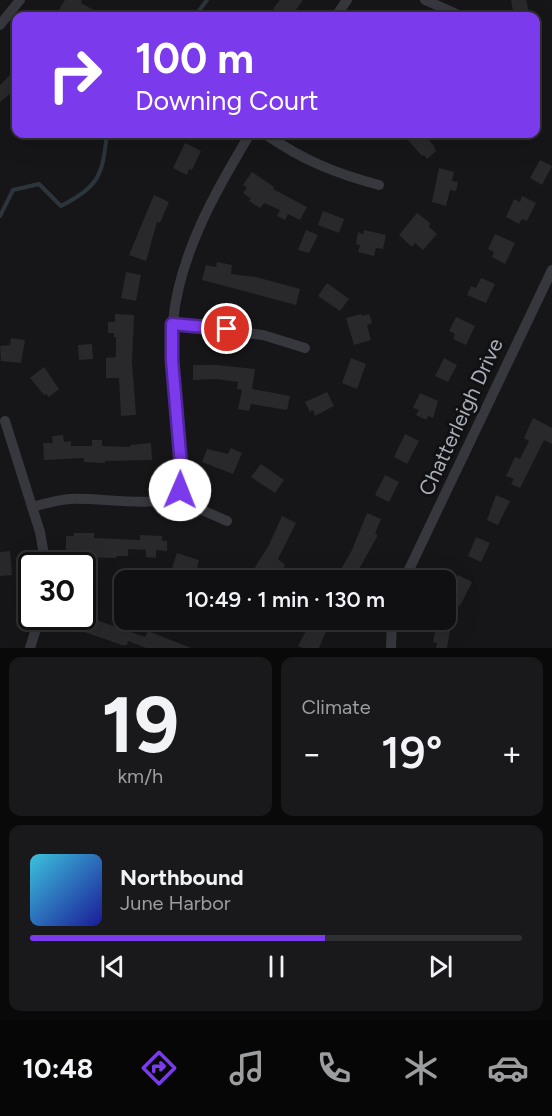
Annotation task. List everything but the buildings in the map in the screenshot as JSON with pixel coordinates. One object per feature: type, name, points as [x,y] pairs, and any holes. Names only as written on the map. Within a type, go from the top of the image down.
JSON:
[{"type":"street","points":[[0,25],[20,0]]},
{"type":"street","points":[[425,0],[452,12]]},
{"type":"street","points":[[178,496],[182,477],[172,360],[172,324],[182,272],[195,238],[248,138]]},
{"type":"street","points":[[271,138],[309,162],[346,176],[380,185]]},
{"type":"street","name":"Chatterleigh Drive","points":[[409,570],[552,270]]},
{"type":"street","points":[[172,324],[263,335],[305,348]]},
{"type":"street","points":[[5,421],[45,552]]},
{"type":"street","points":[[32,507],[70,499],[151,500],[171,499],[178,496]]},
{"type":"street","points":[[178,496],[227,521]]},
{"type":"street","points":[[30,648],[36,630]]},
{"type":"street","points":[[391,648],[392,630]]},
{"type":"waterway","points":[[198,12],[207,0]]},
{"type":"waterway","points":[[0,216],[13,190],[39,184],[61,206],[84,192],[101,170],[106,138]]},
{"type":"route","points":[[180,490],[182,477],[172,360],[172,324],[227,329]]}]
